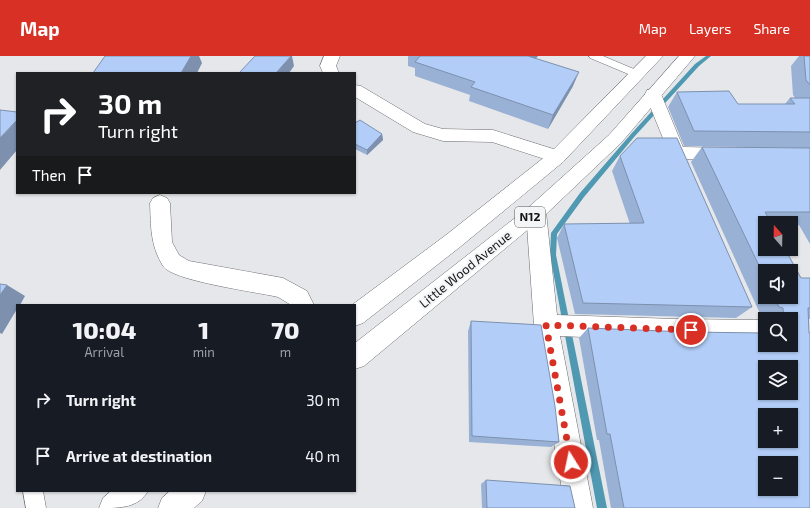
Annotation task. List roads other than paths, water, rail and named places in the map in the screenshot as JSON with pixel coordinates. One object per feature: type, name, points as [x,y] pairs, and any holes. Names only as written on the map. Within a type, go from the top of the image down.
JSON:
[{"type":"main road","points":[[331,72],[328,66],[332,56]]},
{"type":"main road","name":"N12","points":[[356,315],[453,241],[557,158],[655,56]]},
{"type":"main road","name":"Little Wood Avenue","points":[[356,357],[536,212],[615,139],[652,94],[687,56]]},
{"type":"main road","points":[[356,91],[419,128],[443,135],[493,136],[557,158]]},
{"type":"main road","points":[[652,94],[686,174]]},
{"type":"main road","points":[[677,153],[748,154]]},
{"type":"main road","points":[[160,203],[162,242],[171,261],[185,269],[283,288],[298,298],[303,304]]},
{"type":"main road","points":[[536,212],[546,325],[579,508]]},
{"type":"main road","points":[[745,309],[758,328]]},
{"type":"main road","points":[[546,325],[675,330],[758,331]]},
{"type":"main road","points":[[113,508],[133,492]]},
{"type":"main road","points":[[172,508],[191,492]]},
{"type":"lane","points":[[594,56],[637,74]]},
{"type":"lane","points":[[33,492],[36,508]]},
{"type":"waterway","points":[[602,508],[553,255],[554,233],[582,195],[633,135],[697,65],[709,56]]}]
